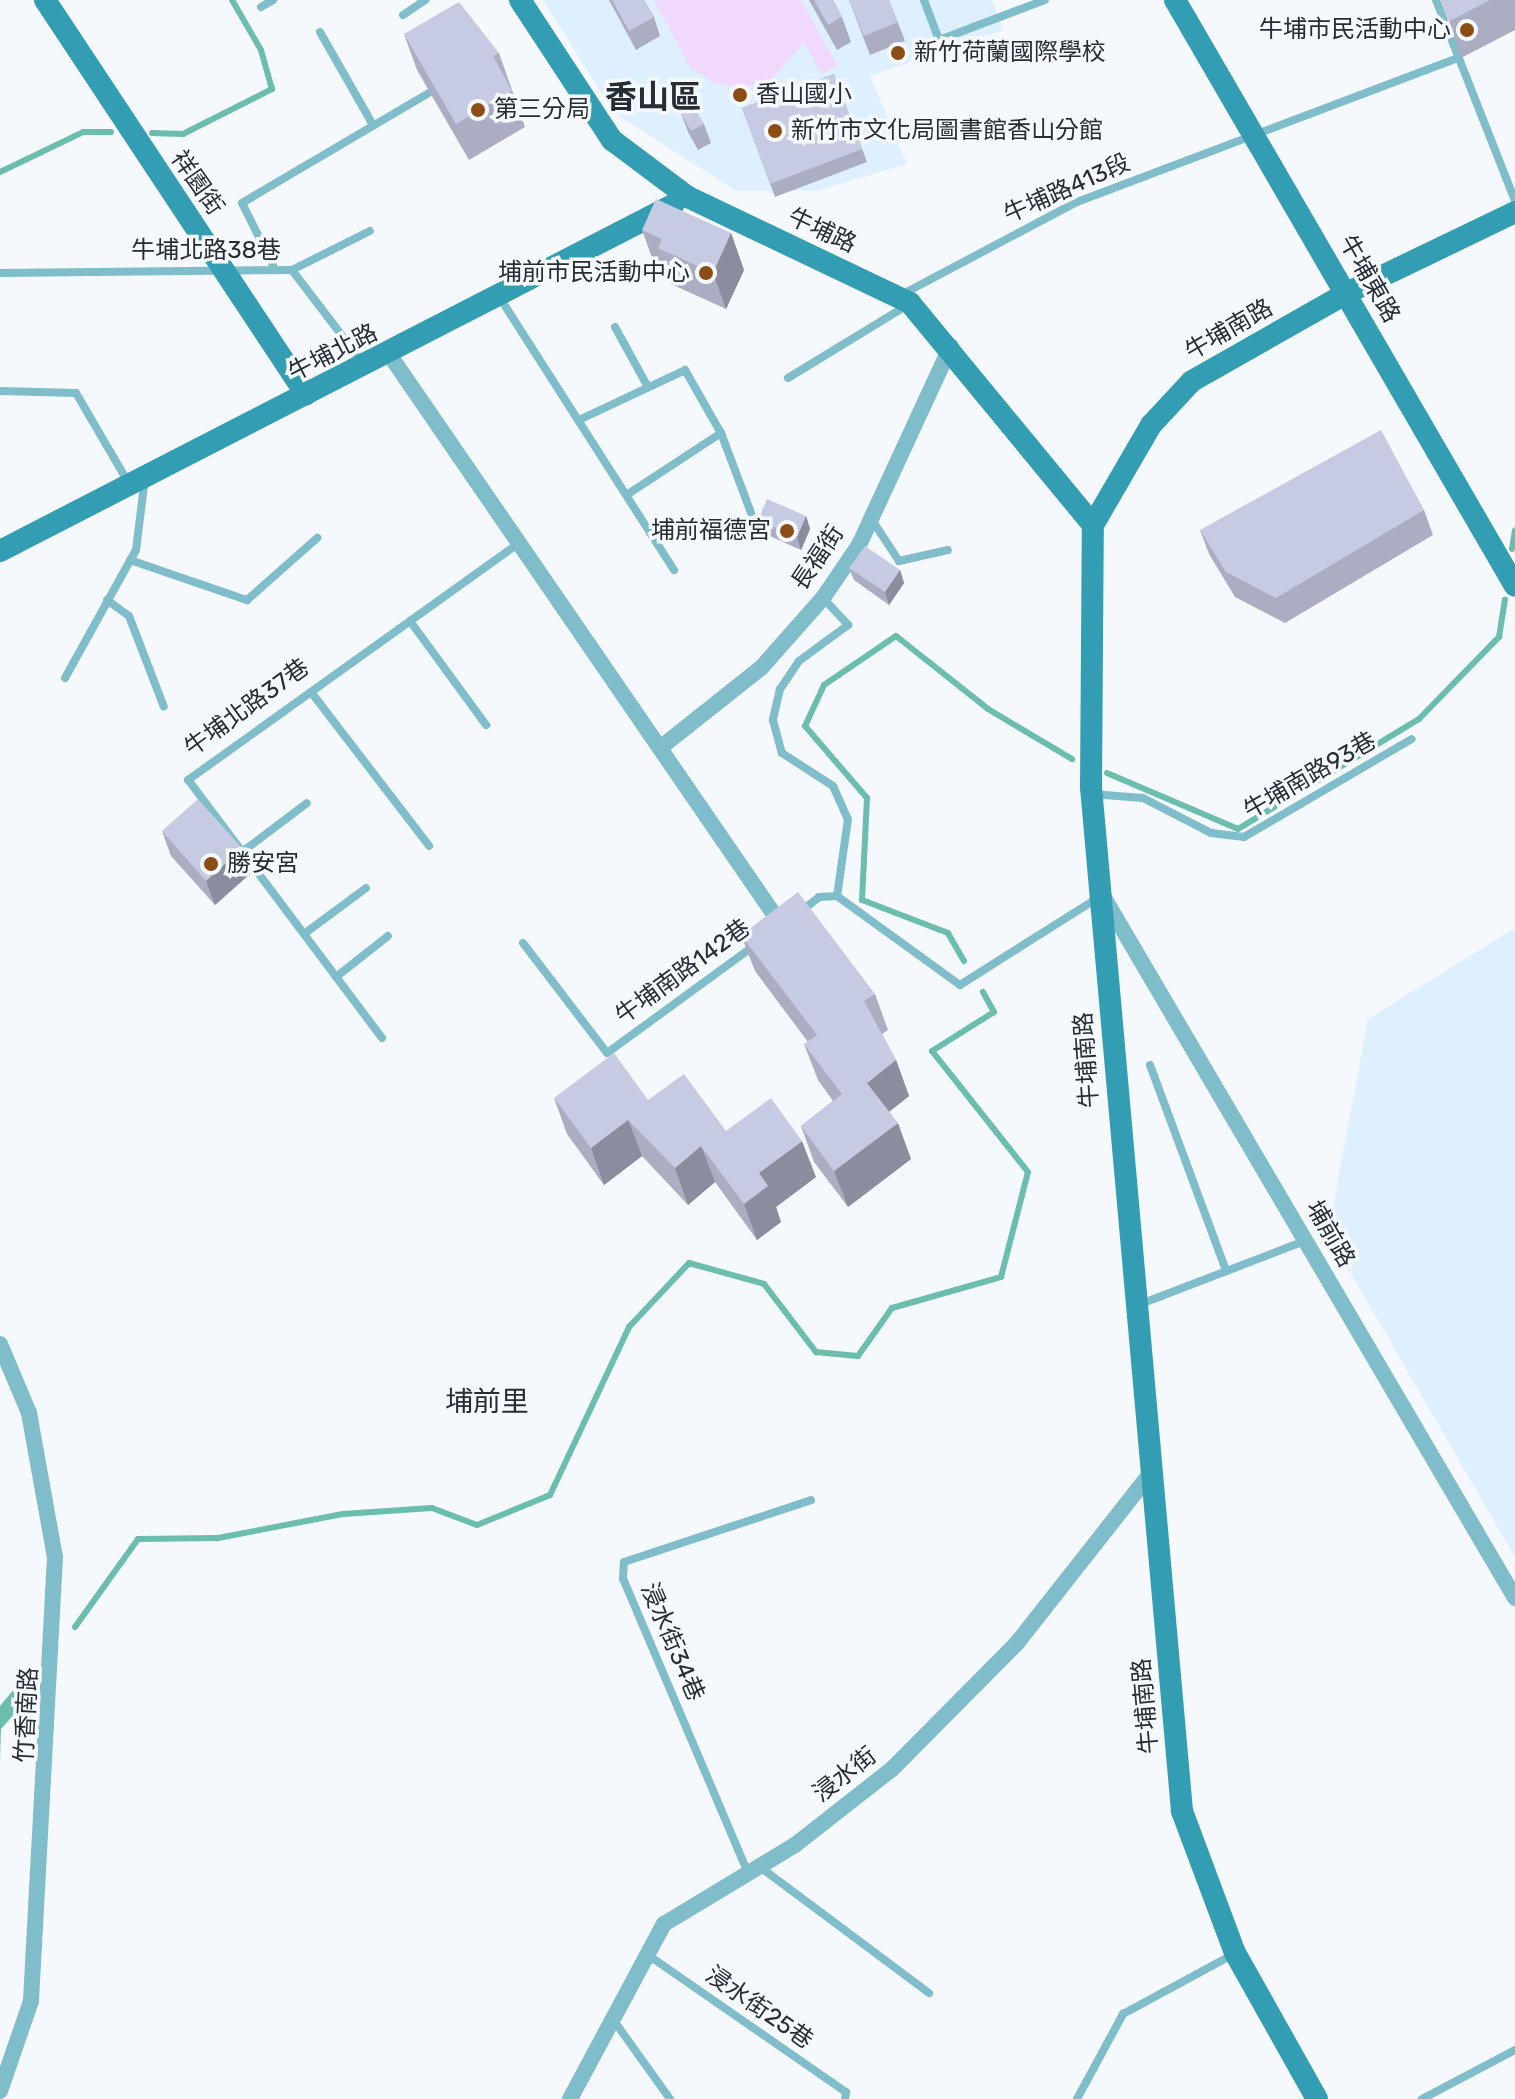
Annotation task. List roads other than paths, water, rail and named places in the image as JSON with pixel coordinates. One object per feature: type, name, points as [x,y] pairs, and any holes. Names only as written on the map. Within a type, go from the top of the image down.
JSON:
[{"type":"street","name":"祥園街","points":[[45,0],[227,270],[306,395]]},
{"type":"street","name":"牛埔路","points":[[520,0],[612,140],[688,197],[905,299],[951,346],[1093,525]]},
{"type":"street","name":"牛埔東路","points":[[1175,0],[1257,133],[1515,586]]},
{"type":"street","name":"牛埔北路","points":[[0,551],[500,298],[688,197]]},
{"type":"street","name":"牛埔南路","points":[[1317,2099],[1235,1953],[1182,1811],[1150,1474],[1103,895],[1091,794],[1086,707],[1093,525],[1151,425],[1192,381],[1347,293],[1515,212]]},
{"type":"street","name":"長福街","points":[[660,748],[753,676],[823,598],[871,518],[951,346]]},
{"type":"street","points":[[389,354],[782,926]]},
{"type":"street","name":"埔前路","points":[[1103,895],[1515,1598]]},
{"type":"street","name":"竹香南路","points":[[0,1344],[29,1413],[55,1557],[31,2001],[0,2091]]},
{"type":"street","name":"浸水街","points":[[570,2099],[644,1952],[664,1924],[754,1870],[892,1769],[957,1709],[1150,1474]]},
{"type":"lane","points":[[261,7],[273,0]]},
{"type":"lane","points":[[403,15],[425,0]]},
{"type":"lane","points":[[924,0],[939,40],[1045,0]]},
{"type":"lane","points":[[1436,0],[1456,59],[1515,201]]},
{"type":"lane","points":[[320,32],[373,125]]},
{"type":"lane","name":"牛埔路413段","points":[[788,378],[905,299],[1077,202],[1456,59]]},
{"type":"lane","points":[[273,265],[242,203],[429,93]]},
{"type":"lane","points":[[292,270],[370,231]]},
{"type":"lane","name":"牛埔北路38巷","points":[[0,273],[227,270],[273,265],[292,270],[365,366]]},
{"type":"lane","points":[[500,298],[581,419],[674,570]]},
{"type":"lane","points":[[615,327],[648,387]]},
{"type":"lane","points":[[581,419],[685,370],[721,433],[751,513]]},
{"type":"lane","points":[[0,391],[76,393],[138,482],[145,511],[130,560],[65,678]]},
{"type":"lane","points":[[628,494],[721,433]]},
{"type":"lane","points":[[871,518],[899,561],[948,550]]},
{"type":"lane","points":[[130,560],[247,600],[317,538]]},
{"type":"lane","name":"牛埔北路37巷","points":[[382,1038],[188,780],[519,543]]},
{"type":"lane","points":[[823,598],[848,625],[799,661],[780,689],[773,720],[782,753],[833,786],[848,819],[837,896],[960,985],[1103,895]]},
{"type":"lane","points":[[107,600],[129,616],[164,707]]},
{"type":"lane","points":[[410,621],[486,725]]},
{"type":"lane","points":[[311,692],[429,846]]},
{"type":"lane","name":"牛埔南路93巷","points":[[1091,794],[1143,798],[1211,833],[1244,837],[1412,739]]},
{"type":"lane","points":[[242,852],[307,803]]},
{"type":"lane","points":[[304,934],[366,888]]},
{"type":"lane","name":"牛埔南路142巷","points":[[523,943],[607,1053],[819,897],[837,896]]},
{"type":"lane","points":[[336,977],[388,936]]},
{"type":"lane","points":[[1150,1065],[1226,1271]]},
{"type":"lane","points":[[1136,1306],[1306,1241]]},
{"type":"lane","name":"浸水街34巷","points":[[754,1870],[623,1579],[624,1562],[811,1500]]},
{"type":"lane","points":[[754,1870],[929,1993]]},
{"type":"lane","name":"浸水街25巷","points":[[644,1952],[846,2092],[845,2099]]},
{"type":"lane","points":[[1077,2099],[1123,2014],[1235,1953]]},
{"type":"lane","points":[[611,2017],[670,2099]]},
{"type":"lane","points":[[1422,2099],[1515,2050]]},
{"type":"waterway","points":[[152,133],[183,134],[272,89],[261,50],[232,0]]},
{"type":"waterway","points":[[0,172],[83,132],[111,132]]},
{"type":"waterway","points":[[1512,549],[1515,530]]},
{"type":"waterway","points":[[1107,773],[1238,829],[1419,719],[1499,637],[1505,599]]},
{"type":"waterway","points":[[964,961],[948,933],[862,900],[867,798],[805,726],[824,685],[896,636],[988,709],[1072,759]]},
{"type":"waterway","points":[[75,1627],[138,1539],[218,1538],[343,1514],[432,1508],[477,1525],[550,1495],[629,1327],[689,1263],[764,1284],[816,1352],[858,1356],[892,1308],[1001,1277],[1028,1172],[932,1051],[994,1012],[983,992]]},
{"type":"place","name":"牛埔市民活動中心","points":[[1467,30]]},
{"type":"place","name":"新竹荷蘭國際學校","points":[[898,53]]},
{"type":"place","name":"香山國小","points":[[740,95]]},
{"type":"place","name":"第三分局","points":[[478,110]]},
{"type":"place","name":"新竹市文化局圖書館香山分館","points":[[775,131]]},
{"type":"place","name":"埔前市民活動中心","points":[[706,273]]},
{"type":"place","name":"埔前福德宮","points":[[787,531]]},
{"type":"place","name":"勝安宮","points":[[211,864]]},
{"type":"district","name":"香山區","points":[[653,97]]},
{"type":"district","name":"埔前里","points":[[487,1402]]}]
